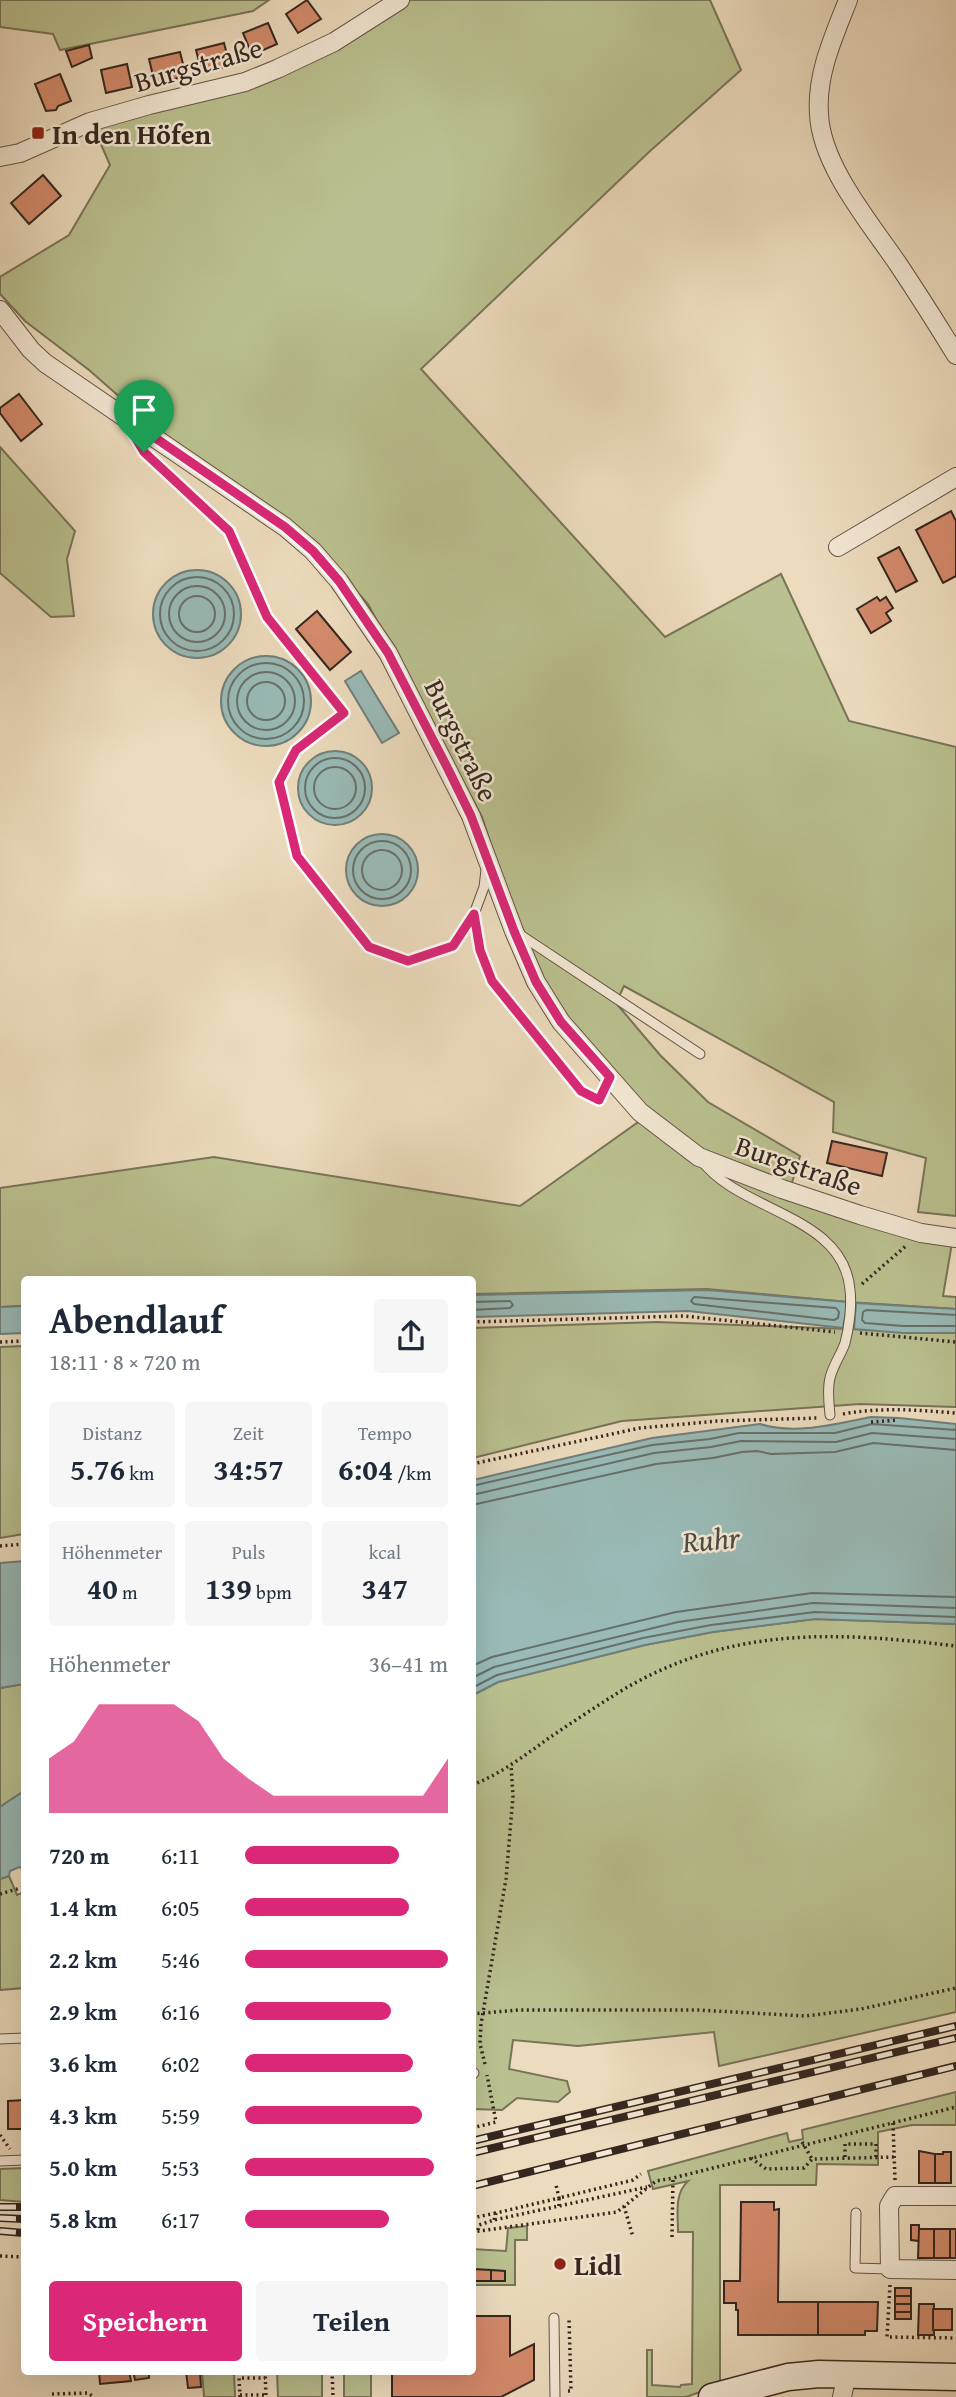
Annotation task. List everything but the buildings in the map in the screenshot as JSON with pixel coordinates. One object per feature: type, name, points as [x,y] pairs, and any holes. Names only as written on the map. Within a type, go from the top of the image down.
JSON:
[{"type":"street","name":"Burgstraße","points":[[0,158],[20,153],[90,122],[245,82],[266,74],[334,41],[400,0]]},
{"type":"street","points":[[848,0],[823,69],[819,113],[823,136],[830,156],[858,208],[897,262],[956,355]]},
{"type":"street","name":"Burgstraße","points":[[0,310],[31,350],[45,363],[285,527],[313,551],[339,581],[388,653],[471,816],[514,931],[548,1002],[575,1039],[640,1112],[699,1157],[782,1189],[921,1233],[956,1238]]},
{"type":"street","points":[[838,547],[956,477]]},
{"type":"street","points":[[956,2196],[895,2196],[889,2206],[890,2269],[956,2270]]},
{"type":"street","points":[[712,2397],[788,2377],[844,2385],[956,2377]]},
{"type":"lane","points":[[122,415],[144,452],[229,531],[267,617],[344,713],[296,750],[279,782],[297,856],[369,947],[408,961],[453,946],[474,914],[484,887],[487,859]]},
{"type":"lane","points":[[474,914],[480,950],[492,981],[581,1091],[599,1100],[610,1077]]},
{"type":"lane","points":[[514,931],[700,1054]]},
{"type":"lane","points":[[699,1157],[710,1172],[723,1182],[789,1216],[825,1241],[845,1268],[851,1293],[847,1332],[830,1380],[830,1415]]},
{"type":"lane","points":[[0,2039],[21,2038]]},
{"type":"lane","points":[[0,2161],[21,2160]]},
{"type":"lane","points":[[856,2213],[855,2268],[890,2269]]},
{"type":"lane","points":[[554,2318],[555,2397]]},
{"type":"path","points":[[851,1293],[921,1233]]},
{"type":"path","points":[[476,1322],[684,1316],[956,1342]]},
{"type":"path","points":[[0,1342],[21,1341]]},
{"type":"path","points":[[476,1463],[640,1427],[727,1420],[815,1419],[868,1409],[956,1413]]},
{"type":"path","points":[[886,1409],[886,1421]]},
{"type":"path","points":[[871,1422],[898,1420]]},
{"type":"path","points":[[0,1546],[21,1544]]},
{"type":"path","points":[[476,1783],[511,1765],[595,1707],[637,1682],[691,1656],[714,1649],[760,1641],[840,1637],[883,1638],[956,1646]]},
{"type":"path","points":[[476,2127],[496,2122],[480,2044],[506,1880],[513,1796],[511,1765]]},
{"type":"path","points":[[0,1894],[21,1888]]},
{"type":"path","points":[[476,2013],[518,2010],[698,2010],[806,2016],[861,2009],[956,1988]]},
{"type":"path","points":[[650,2187],[494,2220],[479,2225],[478,2231],[617,2212],[650,2187],[656,2181],[956,2107]]},
{"type":"path","points":[[893,2123],[895,2196]]},
{"type":"path","points":[[0,2135],[13,2153]]},
{"type":"path","points":[[802,2143],[812,2159]]},
{"type":"path","points":[[845,2158],[845,2144],[876,2144],[876,2157]]},
{"type":"path","points":[[749,2157],[766,2169],[804,2168],[812,2159],[896,2157]]},
{"type":"path","points":[[476,2217],[633,2180],[641,2174]]},
{"type":"path","points":[[672,2237],[673,2178]]},
{"type":"path","points":[[633,2180],[636,2190]]},
{"type":"path","points":[[556,2185],[559,2206]]},
{"type":"path","points":[[624,2206],[633,2236]]},
{"type":"path","points":[[494,2220],[496,2213]]},
{"type":"path","points":[[0,2256],[21,2257]]},
{"type":"path","points":[[890,2269],[887,2337],[956,2338]]},
{"type":"path","points":[[569,2318],[571,2391]]},
{"type":"path","points":[[332,2375],[332,2397]]},
{"type":"path","points":[[239,2378],[265,2378],[266,2396],[240,2396],[239,2378]]},
{"type":"path","points":[[52,2393],[88,2393],[94,2397]]},
{"type":"green space","points":[[0,0],[269,0],[253,11],[60,50],[53,34],[0,27]]},
{"type":"green space","points":[[408,0],[710,0],[741,70],[649,152],[421,369],[665,637],[781,574],[849,721],[956,747],[956,1216],[918,1212],[926,1158],[833,1132],[834,1102],[624,986],[616,1003],[660,1055],[708,1102],[800,1156],[791,1186],[952,1243],[943,1296],[956,1297],[956,1309],[707,1289],[476,1294],[476,1276],[21,1276],[21,1306],[0,1307],[0,1188],[214,1157],[520,1206],[641,1120],[564,1021],[518,928],[482,817],[368,604],[349,583],[179,449],[89,370],[25,321],[0,294],[0,277],[69,235],[110,165],[93,126],[218,94]]},
{"type":"green space","points":[[0,447],[75,531],[67,559],[74,616],[51,617],[0,573]]},
{"type":"green space","points":[[657,1322],[956,1333],[956,1407],[860,1404],[622,1421],[476,1457],[476,1328]]},
{"type":"green space","points":[[21,1346],[21,1534],[0,1538],[0,1347]]},
{"type":"green space","points":[[815,1619],[956,1624],[956,2012],[719,2066],[714,2032],[578,2046],[513,2040],[509,2069],[567,2081],[570,2092],[558,2102],[517,2098],[502,2110],[476,2109],[476,1693],[498,1682],[645,1645],[713,1632]]},
{"type":"green space","points":[[21,1684],[21,1793],[0,1807],[0,1688]]},
{"type":"green space","points":[[9,1876],[17,1895],[21,1893],[21,1988],[0,1990],[0,1879]]},
{"type":"green space","points":[[956,2092],[956,2125],[912,2125],[878,2132],[878,2165],[817,2164],[816,2185],[720,2185],[720,2385],[686,2397],[647,2397],[647,2350],[652,2350],[652,2385],[680,2387],[692,2384],[693,2232],[678,2232],[679,2198],[688,2181],[653,2189],[648,2171],[787,2133],[789,2142],[803,2139],[802,2130]]},
{"type":"green space","points":[[21,2168],[21,2202],[0,2200],[0,2169]]},
{"type":"green space","points":[[527,2226],[527,2240],[515,2240],[515,2285],[476,2285],[476,2249],[506,2251],[508,2228]]},
{"type":"green space","points":[[202,2375],[234,2375],[235,2397],[204,2397]]},
{"type":"green space","points":[[277,2375],[322,2375],[322,2397],[278,2397]]},
{"type":"green space","points":[[344,2375],[371,2375],[371,2397],[344,2397]]},
{"type":"water","points":[[197,570],[222,577],[234,589],[241,614],[234,639],[222,651],[197,658],[172,651],[160,639],[153,614],[160,589],[172,577]]},
{"type":"water","points":[[266,656],[283,659],[298,669],[308,684],[311,701],[308,718],[298,733],[283,743],[266,746],[249,743],[234,733],[224,718],[221,701],[224,684],[234,669],[249,659]]},
{"type":"water","points":[[361,671],[399,733],[382,743],[345,681]]},
{"type":"water","points":[[335,751],[356,757],[366,767],[372,788],[366,809],[356,819],[335,825],[314,819],[304,809],[298,788],[304,767],[314,757]]},
{"type":"water","points":[[382,834],[402,840],[412,850],[418,870],[412,890],[402,900],[382,906],[362,900],[352,890],[346,870],[352,850],[362,840]]},
{"type":"water","points":[[707,1290],[848,1302],[843,1328],[688,1311],[476,1317],[476,1295]]},
{"type":"water","points":[[856,1303],[956,1309],[956,1333],[854,1329]]},
{"type":"water","points":[[21,1306],[21,1333],[0,1334],[0,1307]]},
{"type":"water","name":"Ruhr","points":[[871,1417],[956,1424],[956,1624],[815,1619],[713,1632],[645,1645],[498,1682],[476,1693],[476,1479],[652,1438],[760,1424],[787,1429]]},
{"type":"water","points":[[21,1561],[21,1684],[0,1688],[0,1563]]},
{"type":"water","points":[[21,1793],[21,1868],[10,1871],[9,1876],[0,1879],[0,1807]]},
{"type":"railway","points":[[476,2140],[956,2026]]},
{"type":"railway","points":[[476,2152],[956,2038]]},
{"type":"railway","points":[[476,2185],[956,2066]]},
{"type":"railway","points":[[0,2207],[21,2207]]},
{"type":"railway","points":[[0,2218],[21,2219]]},
{"type":"railway","points":[[0,2231],[21,2233]]},
{"type":"place","name":"In den Höfen","points":[[38,133]]},
{"type":"place","name":"Lidl","points":[[560,2264]]},
{"type":"route","points":[[122,415],[285,527],[313,551],[362,612],[388,653],[471,816],[536,982],[561,1022],[610,1077],[599,1100],[581,1091],[492,981],[480,950],[474,914],[453,946],[408,961],[369,947],[297,856],[279,782],[296,750],[344,713],[267,617],[229,531],[144,452],[122,415]]}]
